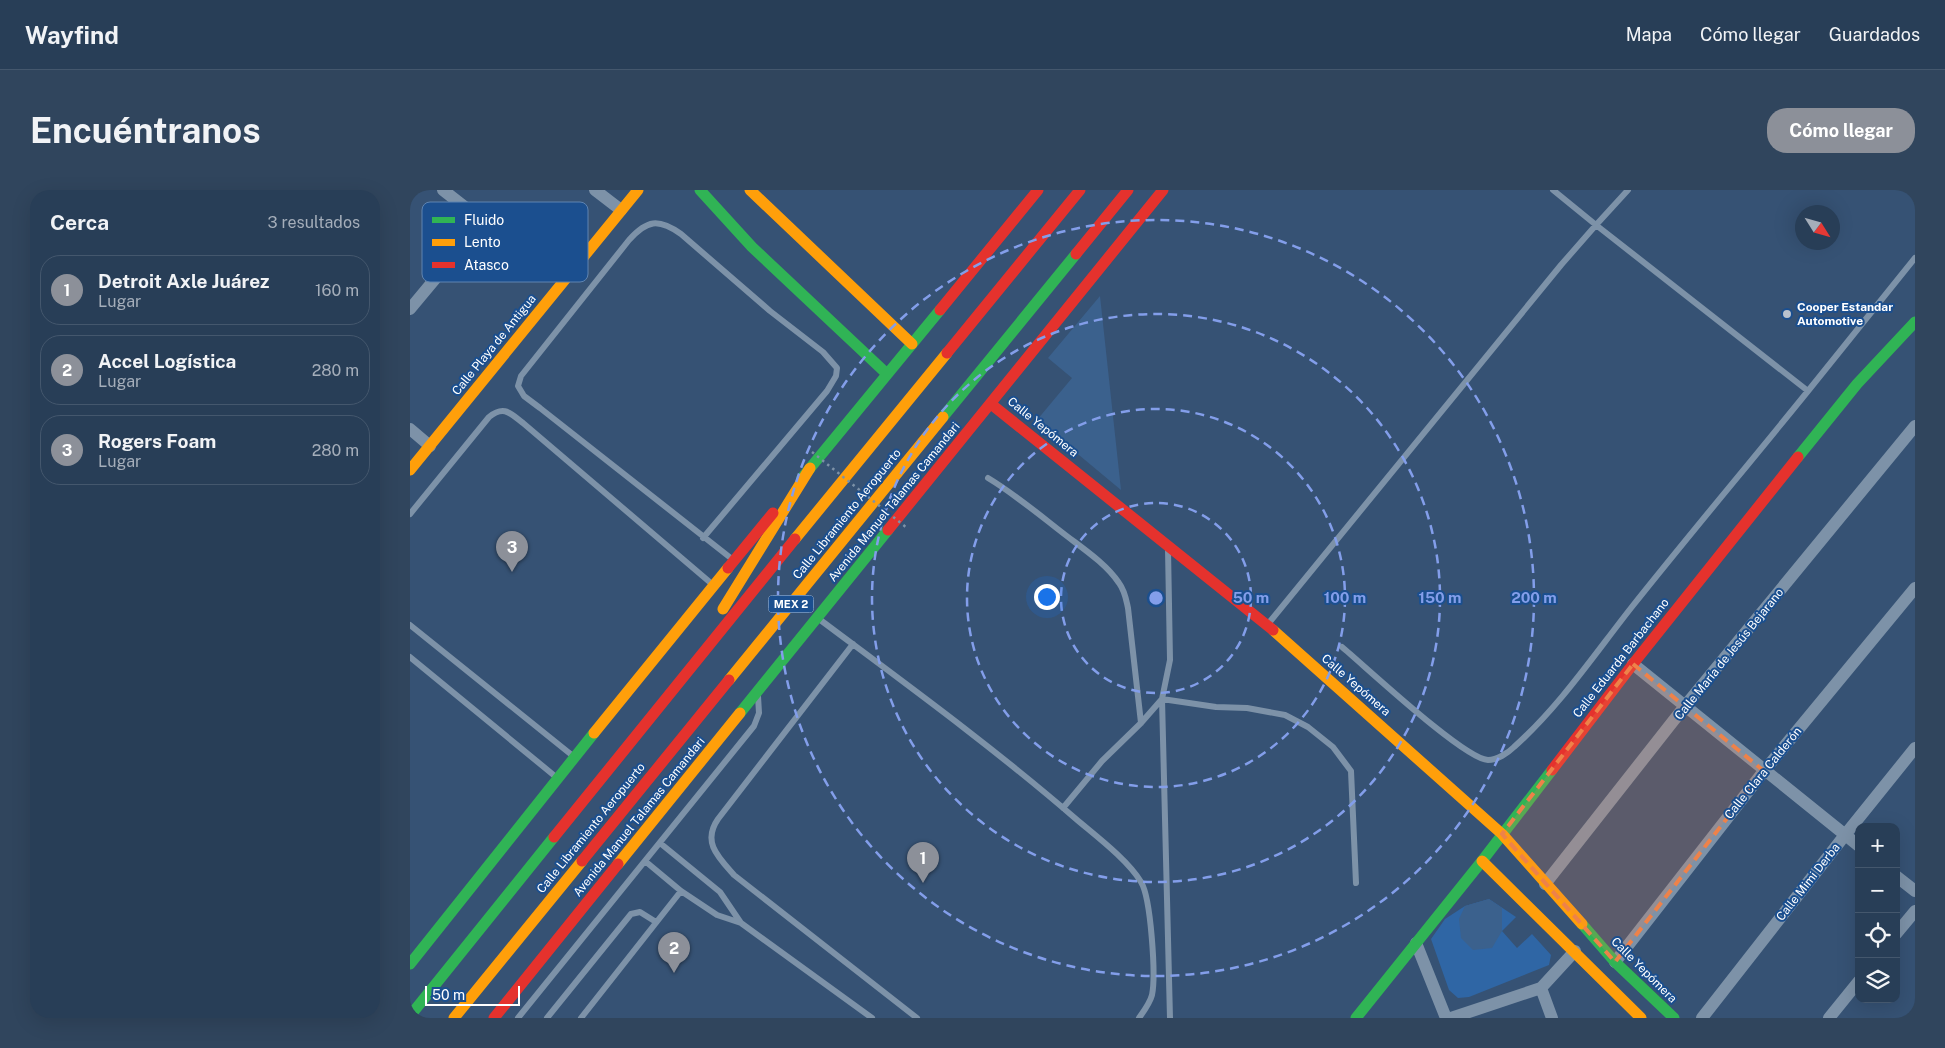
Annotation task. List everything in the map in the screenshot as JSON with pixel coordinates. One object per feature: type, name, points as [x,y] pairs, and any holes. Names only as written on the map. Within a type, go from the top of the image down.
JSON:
[{"type":"main road","name":"Calle Playa de Antigua","points":[[588,251],[638,190]]},
{"type":"main road","points":[[700,190],[752,247],[887,374]]},
{"type":"main road","points":[[750,190],[912,344]]},
{"type":"main road","points":[[410,964],[733,560],[1038,190]]},
{"type":"main road","name":"Calle Libramiento Aeropuerto","points":[[410,1016],[1080,190]]},
{"type":"main road","name":"Calle Libramiento Aeropuerto","points":[[454,1018],[1128,190]]},
{"type":"main road","name":"Avenida Manuel Talamas Camandari","points":[[494,1018],[1163,190]]},
{"type":"main road","name":"Calle Playa de Antigua","points":[[410,470],[563,282]]},
{"type":"main road","name":"Calle Eduarda Barbachano","points":[[1356,1018],[1482,860],[1633,664],[1857,384],[1915,322]]},
{"type":"main road","name":"Calle Yepómera","points":[[991,404],[1266,625],[1502,834],[1615,962],[1674,1018]]},
{"type":"main road","points":[[675,687],[810,468]]},
{"type":"main road","points":[[1482,860],[1641,1018]]},
{"type":"street","points":[[443,190],[458,202]]},
{"type":"street","points":[[595,190],[621,210]]},
{"type":"street","points":[[410,309],[432,282]]},
{"type":"street","name":"Calle María de Jesús Bejarano","points":[[1545,884],[1685,706],[1915,426]]},
{"type":"street","points":[[410,429],[430,446]]},
{"type":"street","name":"Calle Clara Calderón","points":[[1615,962],[1764,771],[1915,588]]},
{"type":"street","points":[[1633,664],[1855,843]]},
{"type":"street","name":"Calle Mimi Derba","points":[[1702,1018],[1845,834],[1915,748]]},
{"type":"street","points":[[1900,879],[1915,891]]},
{"type":"street","points":[[1900,929],[1915,911]]},
{"type":"street","points":[[1416,942],[1446,1018]]},
{"type":"street","points":[[1451,1018],[1541,988],[1575,951]]},
{"type":"street","points":[[1829,1018],[1855,986]]},
{"type":"street","points":[[1541,988],[1552,1018]]},
{"type":"lane","points":[[1553,190],[1808,392]]},
{"type":"lane","points":[[1266,625],[1504,334],[1628,190]]},
{"type":"lane","points":[[703,538],[827,391],[836,376],[837,368],[823,352],[770,311],[681,234],[670,226],[656,223],[639,228],[521,376],[518,386],[524,396],[703,538],[733,560]]},
{"type":"lane","points":[[1342,647],[1466,751],[1478,758],[1488,760],[1499,757],[1514,748],[1555,705],[1735,479],[1808,392],[1915,258]]},
{"type":"lane","points":[[410,514],[489,417],[497,411],[504,410],[523,423],[713,585]]},
{"type":"lane","points":[[988,478],[1011,493],[1084,550],[1119,582],[1125,592],[1128,608],[1141,723]]},
{"type":"lane","points":[[1168,545],[1170,660],[1162,699],[1170,1018]]},
{"type":"lane","points":[[818,618],[955,721],[1063,808],[1121,859],[1142,882],[1148,913],[1153,978],[1152,995],[1139,1018]]},
{"type":"lane","points":[[410,625],[574,757]]},
{"type":"lane","points":[[853,644],[718,819],[712,828],[711,840],[720,859],[734,875],[917,1018]]},
{"type":"lane","points":[[410,658],[557,778]]},
{"type":"lane","points":[[518,1018],[754,726],[759,713],[757,693]]},
{"type":"lane","points":[[1063,808],[1102,760],[1141,723],[1162,699]]},
{"type":"lane","points":[[1162,699],[1216,707],[1247,708],[1285,715],[1308,726],[1333,747],[1351,771],[1356,883]]},
{"type":"lane","points":[[660,843],[720,892],[740,923]]},
{"type":"lane","points":[[645,861],[681,891],[717,915],[740,923],[872,1018]]},
{"type":"lane","points":[[581,1018],[681,891]]},
{"type":"lane","points":[[547,1018],[632,914],[640,912],[656,922]]},
{"type":"path","points":[[812,452],[907,528]]},
{"type":"highlighted area","points":[[1633,664],[1764,771],[1615,962],[1502,834]]},
{"type":"shaded area","points":[[1100,296],[1121,490],[1037,420],[1072,378],[1048,358]]},
{"type":"shaded area","points":[[1489,899],[1516,917],[1502,931],[1517,948],[1532,934],[1551,955],[1549,965],[1469,997],[1458,998],[1449,990],[1431,939],[1445,919],[1465,906]]},
{"type":"shaded area","points":[[1489,899],[1502,908],[1502,931],[1492,948],[1473,950],[1461,938],[1459,919],[1465,906]]},
{"type":"traffic: fast","points":[[700,190],[752,247],[887,374]]},
{"type":"traffic: fast","points":[[943,417],[1076,254]]},
{"type":"traffic: fast","points":[[802,478],[940,310]]},
{"type":"traffic: fast","points":[[1798,457],[1857,384],[1915,322]]},
{"type":"traffic: fast","points":[[740,713],[888,530]]},
{"type":"traffic: fast","points":[[410,964],[594,733]]},
{"type":"traffic: fast","points":[[1356,1018],[1482,861],[1552,770]]},
{"type":"traffic: fast","points":[[410,1016],[554,837]]},
{"type":"traffic: fast","points":[[1582,924],[1615,962],[1674,1018]]},
{"type":"traffic: slow","points":[[588,251],[638,190]]},
{"type":"traffic: slow","points":[[750,190],[912,344]]},
{"type":"traffic: slow","points":[[410,470],[563,282]]},
{"type":"traffic: slow","points":[[795,539],[947,353]]},
{"type":"traffic: slow","points":[[729,680],[943,417]]},
{"type":"traffic: slow","points":[[723,609],[810,468]]},
{"type":"traffic: slow","points":[[594,733],[728,568]]},
{"type":"traffic: slow","points":[[1273,630],[1502,834],[1582,924]]},
{"type":"traffic: slow","points":[[618,864],[740,713]]},
{"type":"traffic: slow","points":[[454,1018],[582,861]]},
{"type":"traffic: slow","points":[[1482,861],[1641,1018]]},
{"type":"traffic: jam","points":[[940,310],[1038,190]]},
{"type":"traffic: jam","points":[[947,353],[1080,190]]},
{"type":"traffic: jam","points":[[1076,254],[1128,190]]},
{"type":"traffic: jam","points":[[888,530],[1163,190]]},
{"type":"traffic: jam","points":[[991,404],[1273,630]]},
{"type":"traffic: jam","points":[[1552,770],[1633,664],[1798,457]]},
{"type":"traffic: jam","points":[[728,568],[773,513]]},
{"type":"traffic: jam","points":[[554,837],[795,539]]},
{"type":"traffic: jam","points":[[582,861],[729,680]]},
{"type":"traffic: jam","points":[[494,1018],[618,864]]},
{"type":"place","name":"Cooper Estandar Automotive","points":[[1787,314]]},
{"type":"place","name":"Rogers Foam","points":[[512,572]]},
{"type":"place","name":"Detroit Axle Juárez","points":[[923,883]]},
{"type":"place","name":"Accel Logística","points":[[674,973]]}]
